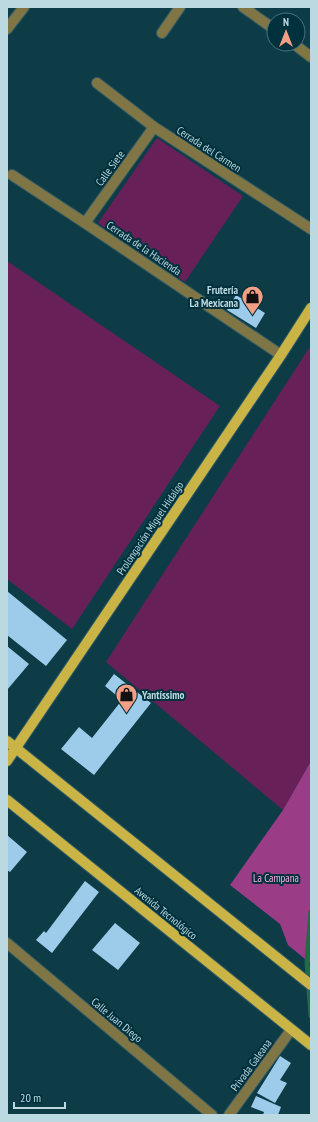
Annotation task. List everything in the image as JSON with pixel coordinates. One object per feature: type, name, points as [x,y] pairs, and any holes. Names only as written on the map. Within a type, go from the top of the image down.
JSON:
[{"type":"main road","name":"Prolongación Miguel Hidalgo","points":[[7,761],[281,355],[311,308]]},
{"type":"main road","points":[[7,741],[311,985]]},
{"type":"main road","name":"Avenida Tecnológico","points":[[7,800],[311,1045]]},
{"type":"street","points":[[7,29],[24,7]]},
{"type":"street","points":[[162,33],[180,7]]},
{"type":"street","points":[[243,7],[266,24]]},
{"type":"street","name":"Cerrada del Carmen","points":[[97,83],[154,127],[311,230]]},
{"type":"street","name":"Calle Siete","points":[[85,223],[154,127]]},
{"type":"street","name":"Cerrada de la Hacienda","points":[[12,175],[281,355]]},
{"type":"street","name":"Calle Juan Diego","points":[[7,943],[212,1115]]},
{"type":"street","name":"Privada Galeana","points":[[229,1115],[295,1033]]},
{"type":"shaded area","points":[[157,138],[243,196],[185,282],[98,223]]},
{"type":"shaded area","points":[[7,261],[220,406],[72,629],[7,579]]},
{"type":"shaded area","points":[[311,345],[311,761],[283,810],[106,662]]},
{"type":"green space","name":"La Campana","points":[[311,761],[311,964],[288,945],[280,924],[230,885],[283,810]]},
{"type":"building","points":[[236,295],[265,313],[256,328],[227,310]]},
{"type":"building","points":[[7,591],[67,640],[46,666],[7,635]]},
{"type":"building","points":[[7,646],[29,664],[7,690]]},
{"type":"building","name":"Yantíssimo","points":[[114,674],[151,703],[94,775],[61,749],[79,727],[92,738],[122,700],[105,686]]},
{"type":"building","points":[[7,835],[27,852],[10,872],[7,870]]},
{"type":"building","points":[[85,881],[99,892],[52,953],[36,940],[44,931],[46,933]]},
{"type":"building","points":[[115,923],[140,943],[118,970],[92,950]]},
{"type":"building","points":[[280,1056],[291,1063],[280,1080],[287,1083],[275,1103],[257,1093]]},
{"type":"building","points":[[256,1096],[281,1107],[278,1115],[263,1115],[264,1112],[251,1107]]},
{"type":"waterway","points":[[311,912],[307,962],[311,1016]]},
{"type":"place","name":"Frutería La Mexicana","points":[[253,316]]},
{"type":"place","name":"Yantíssimo","points":[[126,714]]}]
